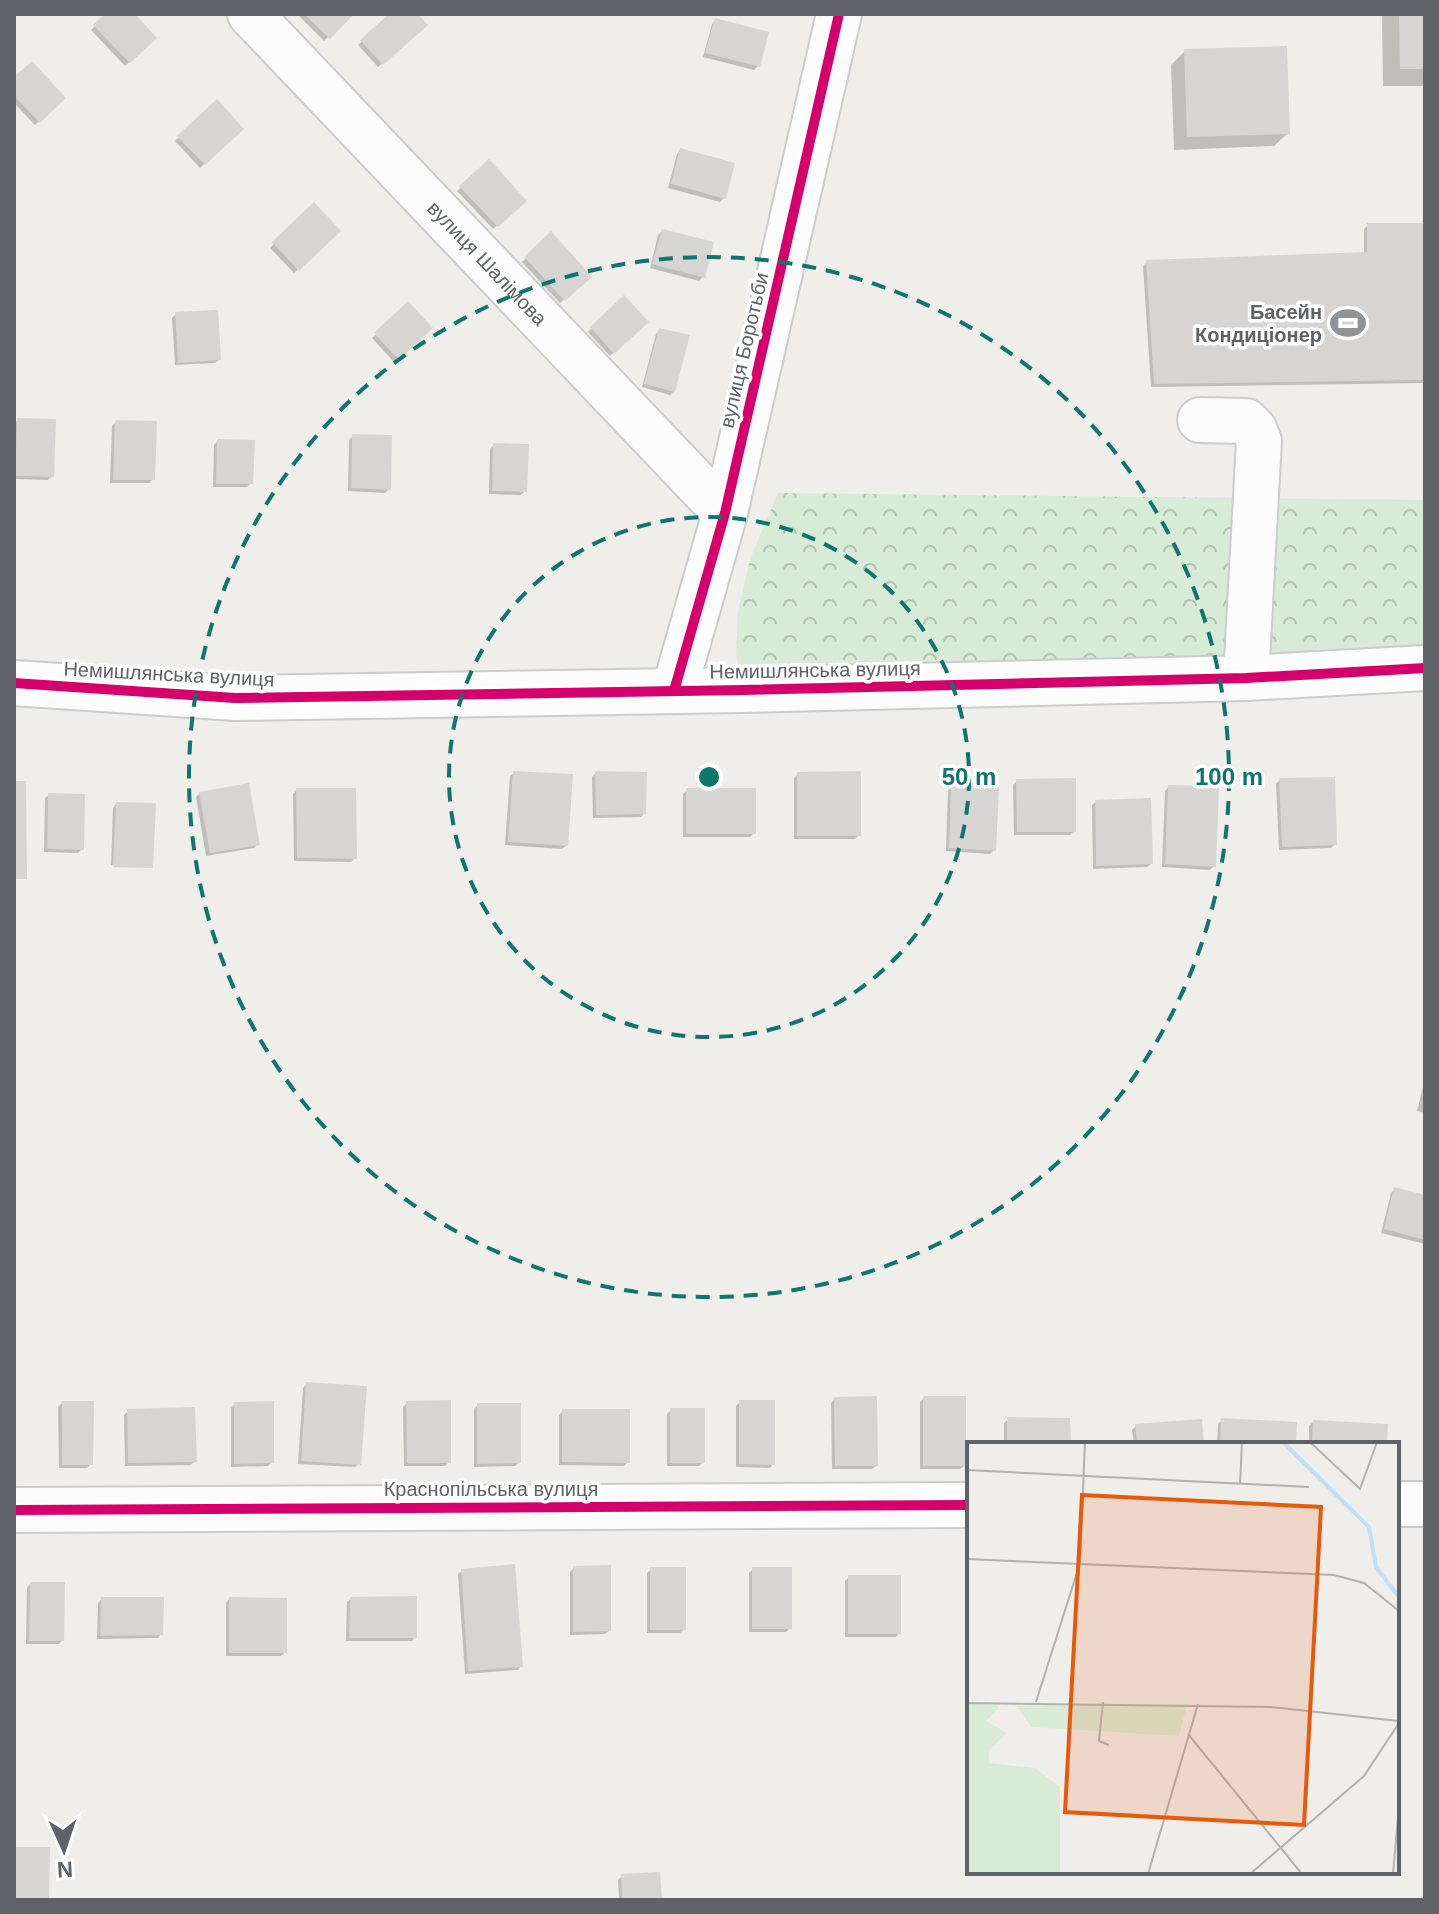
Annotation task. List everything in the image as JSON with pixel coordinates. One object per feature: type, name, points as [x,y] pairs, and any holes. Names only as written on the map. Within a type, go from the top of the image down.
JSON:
[{"type":"street","name":"вулиця Шалімова","points":[[250,14],[725,513]]},
{"type":"street","name":"вулиця Боротьби","points":[[674,691],[725,513],[839,14]]},
{"type":"street","points":[[1200,420],[1246,421],[1259,441],[1246,678]]},
{"type":"street","name":"Немишлянська вулиця","points":[[14,683],[235,698],[1246,678],[1425,668]]},
{"type":"street","points":[[1399,1504],[1425,1504]]},
{"type":"street","name":"Краснопільська вулиця","points":[[14,1510],[967,1505]]},
{"type":"green space","points":[[778,493],[1425,500],[1425,667],[742,690],[736,652],[738,612],[750,559]]},
{"type":"building","points":[[105,14],[135,14],[157,38],[130,63],[93,25]]},
{"type":"building","points":[[304,14],[354,14],[330,39]]},
{"type":"building","points":[[389,14],[418,14],[428,25],[383,65],[360,40]]},
{"type":"building","points":[[1399,14],[1425,14],[1425,69],[1400,69]]},
{"type":"building","points":[[715,18],[769,32],[760,67],[705,53]]},
{"type":"building","points":[[1287,46],[1290,134],[1187,137],[1184,49]]},
{"type":"building","points":[[32,61],[66,98],[40,123],[14,96],[14,77]]},
{"type":"building","points":[[217,99],[244,129],[205,165],[177,136]]},
{"type":"building","points":[[680,148],[735,163],[726,199],[671,184]]},
{"type":"building","points":[[489,159],[527,201],[498,227],[459,186]]},
{"type":"building","points":[[314,202],[341,231],[299,271],[272,242]]},
{"type":"building","points":[[1367,223],[1425,223],[1425,380],[1154,384],[1146,260],[1367,252]]},
{"type":"building","points":[[662,229],[714,242],[705,278],[652,264]]},
{"type":"building","points":[[551,231],[592,277],[565,301],[524,257]]},
{"type":"building","points":[[624,295],[649,322],[614,354],[590,327]]},
{"type":"building","points":[[408,301],[433,328],[399,360],[374,333]]},
{"type":"building","points":[[218,310],[221,360],[178,363],[175,312]]},
{"type":"building","points":[[659,328],[690,335],[675,392],[644,384]]},
{"type":"building","points":[[17,418],[56,419],[54,477],[15,476]]},
{"type":"building","points":[[115,420],[157,421],[155,480],[113,480]]},
{"type":"building","points":[[352,434],[392,435],[391,490],[351,488]]},
{"type":"building","points":[[217,439],[255,440],[253,484],[216,484]]},
{"type":"building","points":[[493,443],[529,444],[527,492],[492,491]]},
{"type":"building","points":[[513,771],[573,774],[568,846],[508,842]]},
{"type":"building","points":[[595,771],[647,772],[646,814],[596,815]]},
{"type":"building","points":[[861,771],[861,836],[797,836],[797,772]]},
{"type":"building","points":[[1335,777],[1337,845],[1282,847],[1279,778]]},
{"type":"building","points":[[1076,778],[1076,832],[1017,832],[1016,779]]},
{"type":"building","points":[[14,781],[26,781],[27,879],[14,879]]},
{"type":"building","points":[[249,783],[260,845],[210,853],[199,792]]},
{"type":"building","points":[[951,785],[999,787],[996,851],[949,848]]},
{"type":"building","points":[[1168,785],[1219,786],[1216,867],[1165,864]]},
{"type":"building","points":[[296,788],[356,788],[357,859],[297,858]]},
{"type":"building","points":[[686,788],[756,788],[756,834],[686,834]]},
{"type":"building","points":[[48,793],[85,794],[84,850],[47,849]]},
{"type":"building","points":[[1151,798],[1153,864],[1096,866],[1095,800]]},
{"type":"building","points":[[116,802],[156,803],[153,868],[113,867]]},
{"type":"building","points":[[1394,1187],[1425,1195],[1425,1240],[1384,1229]]},
{"type":"building","points":[[306,1382],[367,1386],[361,1465],[301,1461]]},
{"type":"building","points":[[877,1396],[878,1466],[835,1466],[834,1397]]},
{"type":"building","points":[[923,1396],[966,1396],[966,1466],[923,1466]]},
{"type":"building","points":[[451,1400],[451,1463],[407,1463],[406,1401]]},
{"type":"building","points":[[739,1400],[775,1400],[775,1465],[739,1464]]},
{"type":"building","points":[[62,1401],[94,1401],[93,1465],[62,1465]]},
{"type":"building","points":[[274,1401],[274,1463],[234,1464],[234,1402]]},
{"type":"building","points":[[477,1403],[521,1403],[521,1463],[477,1464]]},
{"type":"building","points":[[195,1407],[197,1462],[128,1463],[127,1409]]},
{"type":"building","points":[[670,1408],[705,1408],[705,1463],[670,1463]]},
{"type":"building","points":[[562,1409],[630,1409],[630,1463],[562,1462]]},
{"type":"building","points":[[1007,1417],[1070,1418],[1071,1442],[1007,1442]]},
{"type":"building","points":[[1221,1418],[1297,1422],[1296,1442],[1220,1442]]},
{"type":"building","points":[[1202,1419],[1204,1442],[1137,1442],[1135,1424]]},
{"type":"building","points":[[1313,1420],[1388,1424],[1387,1442],[1312,1442]]},
{"type":"building","points":[[515,1564],[523,1667],[468,1671],[461,1569]]},
{"type":"building","points":[[611,1565],[611,1631],[573,1632],[573,1566]]},
{"type":"building","points":[[650,1567],[686,1567],[686,1630],[650,1630]]},
{"type":"building","points":[[752,1567],[792,1567],[792,1629],[752,1629]]},
{"type":"building","points":[[848,1575],[901,1575],[901,1634],[848,1634]]},
{"type":"building","points":[[30,1582],[65,1582],[64,1641],[29,1641]]},
{"type":"building","points":[[417,1596],[417,1638],[349,1638],[350,1597]]},
{"type":"building","points":[[101,1597],[164,1597],[163,1635],[100,1636]]},
{"type":"building","points":[[229,1597],[287,1598],[287,1653],[229,1653]]},
{"type":"building","points":[[14,1847],[50,1847],[49,1900],[14,1900]]},
{"type":"building","points":[[660,1872],[662,1900],[622,1900],[621,1874]]},
{"type":"cycle path","points":[[674,691],[725,513],[839,14]]},
{"type":"cycle path","points":[[14,683],[235,698],[1246,678],[1425,668]]},
{"type":"cycle path","points":[[14,1510],[967,1505]]},
{"type":"place","name":"Басейн Кондиціонер","points":[[1348,323]]}]
